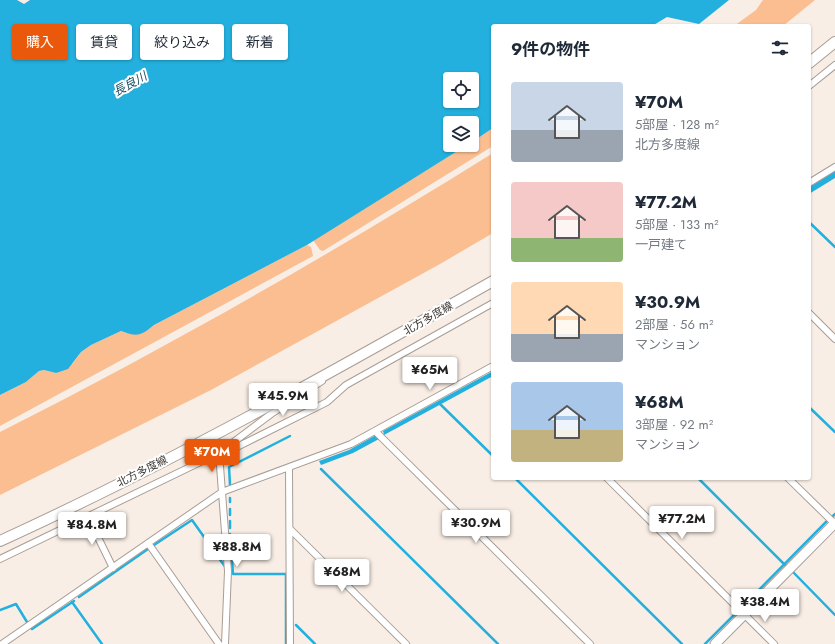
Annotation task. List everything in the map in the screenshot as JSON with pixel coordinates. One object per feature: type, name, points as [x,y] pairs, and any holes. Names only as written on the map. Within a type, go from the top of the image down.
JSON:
[{"type":"main road","points":[[811,61],[835,42]]},
{"type":"main road","name":"北方多度線","points":[[0,541],[173,456],[337,369],[491,282]]},
{"type":"street","points":[[811,84],[835,65]]},
{"type":"street","points":[[811,182],[835,167]]},
{"type":"street","points":[[220,453],[229,451],[327,402],[346,385],[491,303]]},
{"type":"street","points":[[811,315],[835,339]]},
{"type":"street","points":[[2,644],[222,492],[351,444],[491,367]]},
{"type":"street","points":[[0,560],[220,453],[271,414],[316,386],[337,369]]},
{"type":"street","points":[[375,431],[590,644]]},
{"type":"street","points":[[220,453],[228,571],[225,644]]},
{"type":"street","points":[[289,468],[291,530],[290,644]]},
{"type":"street","points":[[609,480],[774,644]]},
{"type":"street","points":[[715,644],[835,524],[790,480]]},
{"type":"street","points":[[88,517],[113,568]]},
{"type":"street","points":[[291,530],[406,644]]},
{"type":"street","points":[[148,543],[218,644]]},
{"type":"shaded area","points":[[763,0],[815,0],[785,24],[737,24],[756,10]]},
{"type":"shaded area","points":[[491,129],[491,147],[323,251],[320,250],[313,240],[456,152],[479,152],[479,137]]},
{"type":"shaded area","points":[[491,154],[491,234],[440,264],[211,390],[0,495],[0,432],[188,333],[311,263]]},
{"type":"shaded area","points":[[307,245],[311,247],[313,256],[0,426],[0,395],[26,382],[39,371],[44,370],[56,373],[73,363],[81,352],[91,345],[121,331],[135,334],[143,332]]},
{"type":"water","name":"長良川","points":[[0,0],[17,0],[24,4],[30,0],[729,0],[699,24],[667,17],[655,24],[491,24],[491,129],[479,137],[479,116],[443,116],[443,152],[456,152],[307,245],[154,325],[146,331],[135,335],[121,331],[91,345],[81,352],[68,369],[56,373],[44,370],[39,371],[26,382],[0,395]]},
{"type":"water","points":[[835,171],[835,178],[811,193],[811,186]]},
{"type":"water","points":[[491,372],[491,377],[384,435],[383,431]]},
{"type":"water","points":[[376,435],[379,439],[353,453],[321,465],[319,461],[349,450]]},
{"type":"waterway","points":[[811,224],[835,247]]},
{"type":"waterway","points":[[439,403],[491,454]]},
{"type":"waterway","points":[[811,409],[835,432]]},
{"type":"waterway","points":[[230,485],[229,467],[290,436]]},
{"type":"waterway","points":[[321,469],[498,644]]},
{"type":"waterway","points":[[517,480],[682,644]]},
{"type":"waterway","points":[[700,480],[787,567]]},
{"type":"waterway","points":[[230,509],[230,515]]},
{"type":"waterway","points":[[832,517],[835,514]]},
{"type":"waterway","points":[[154,545],[192,520],[226,568]]},
{"type":"waterway","points":[[230,521],[230,528]]},
{"type":"waterway","points":[[741,608],[827,521]]},
{"type":"waterway","points":[[230,534],[233,574],[286,574],[286,644]]},
{"type":"waterway","points":[[79,597],[148,549]]},
{"type":"waterway","points":[[793,572],[835,615]]},
{"type":"waterway","points":[[32,629],[74,601]]},
{"type":"waterway","points":[[72,602],[102,644]]},
{"type":"waterway","points":[[0,610],[16,604],[27,622]]},
{"type":"waterway","points":[[705,644],[736,613]]},
{"type":"waterway","points":[[296,625],[315,644]]}]
